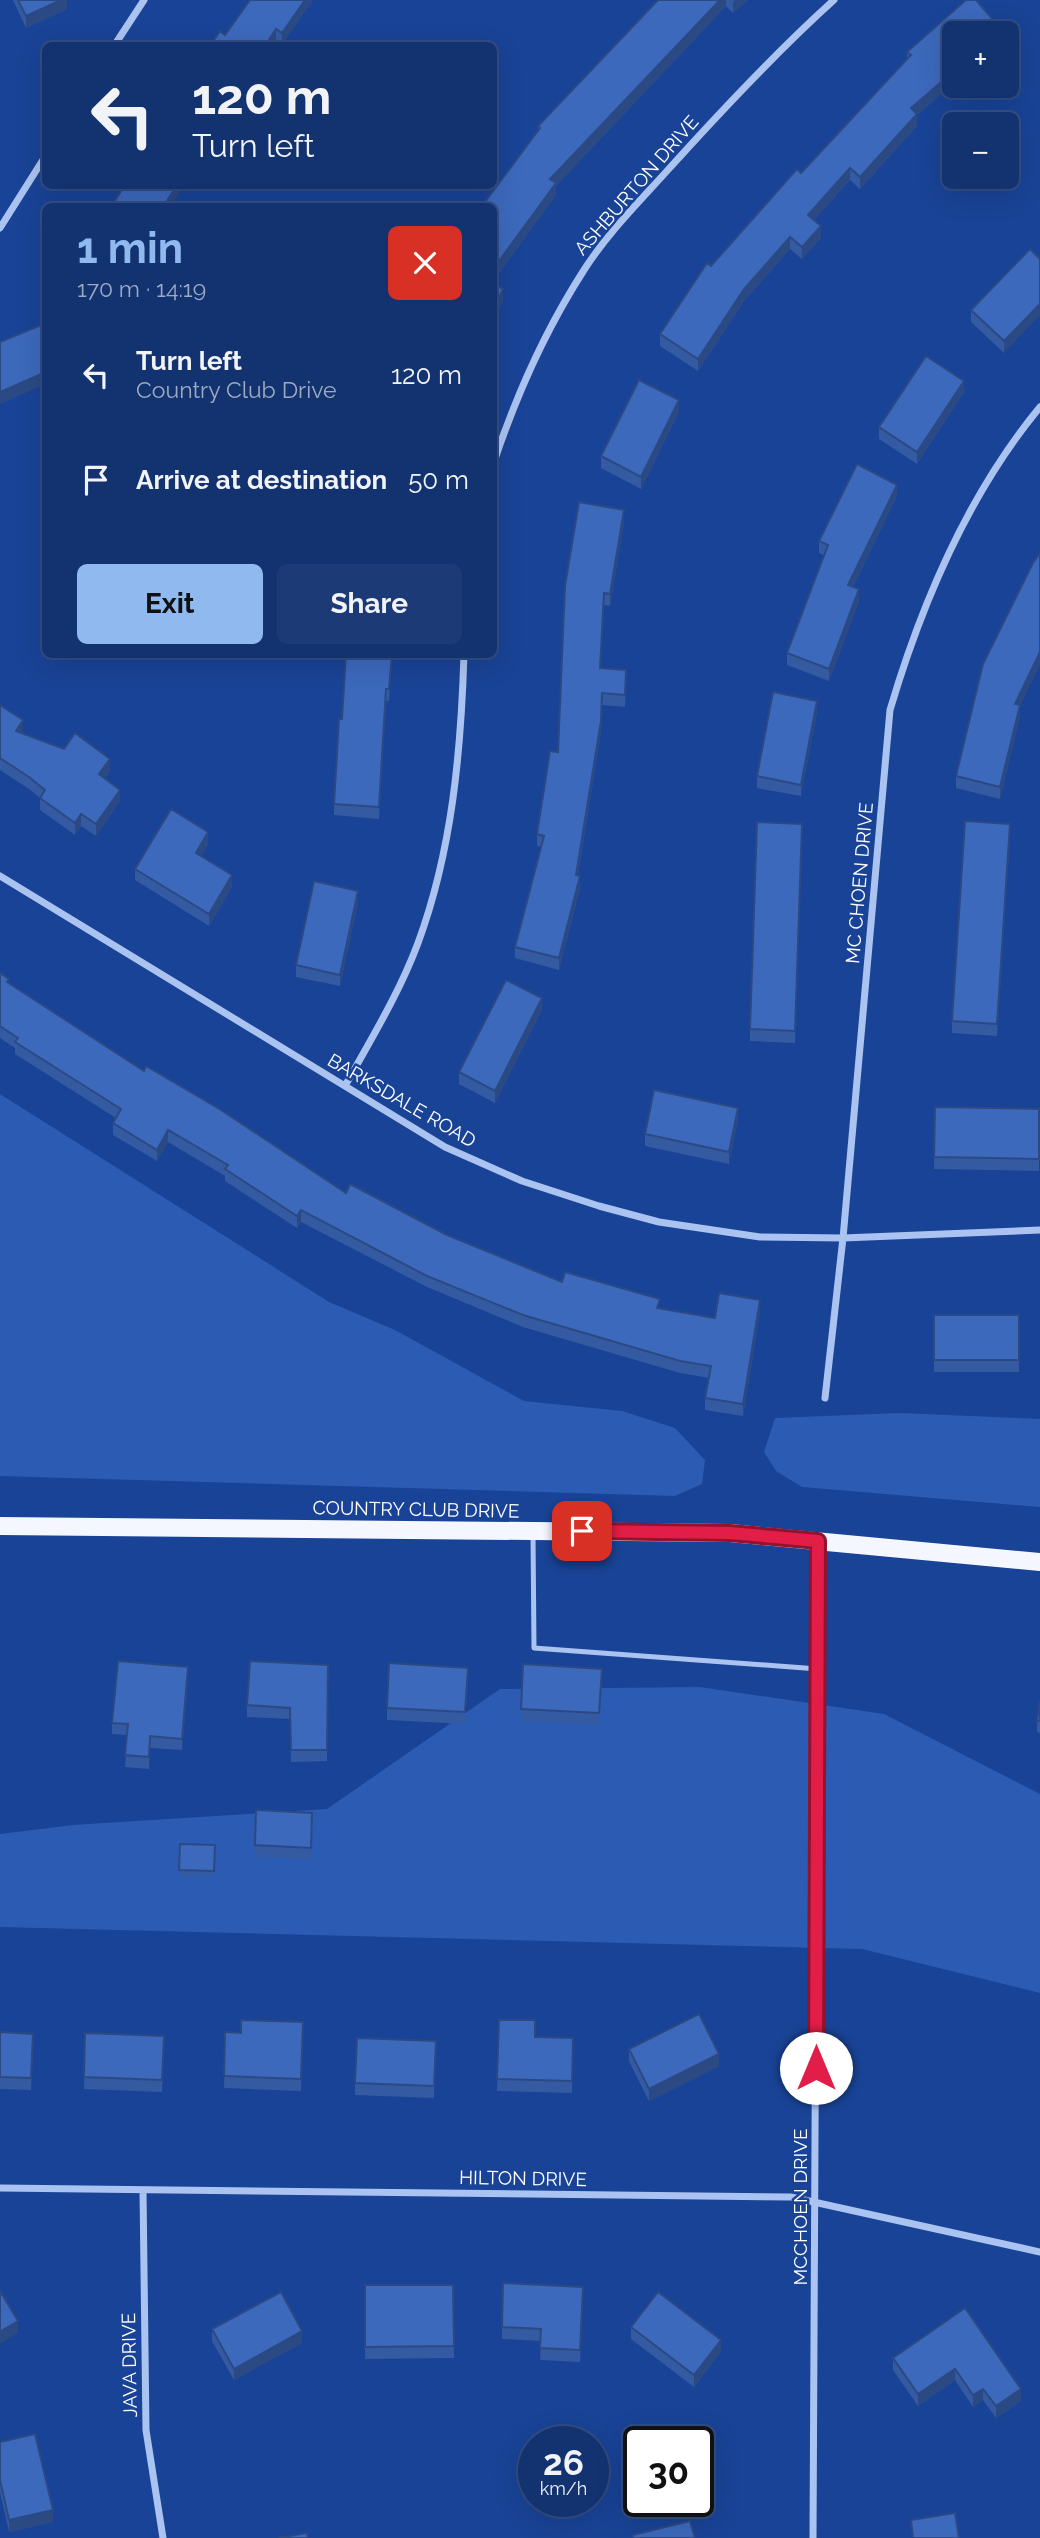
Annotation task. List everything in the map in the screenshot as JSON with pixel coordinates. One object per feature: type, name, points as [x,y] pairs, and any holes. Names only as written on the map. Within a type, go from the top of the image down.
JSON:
[{"type":"main road","name":"COUNTRY CLUB DRIVE","points":[[0,1526],[730,1533],[1040,1562]]},
{"type":"street","points":[[117,42],[144,0]]},
{"type":"street","name":"ASHBURTON DRIVE","points":[[497,453],[531,368],[584,269],[615,230],[736,94],[790,39],[834,0]]},
{"type":"street","points":[[0,228],[42,161]]},
{"type":"street","name":"MC CHOEN DRIVE","points":[[825,1398],[890,709],[912,639],[956,538],[986,485],[1040,407]]},
{"type":"street","points":[[345,1086],[393,1000],[418,944],[436,885],[457,779],[464,658]]},
{"type":"street","name":"BARKSDALE ROAD","points":[[0,876],[445,1147],[522,1181],[659,1222],[760,1237],[842,1238],[1040,1230]]},
{"type":"street","name":"MCCHOEN DRIVE","points":[[813,2538],[818,1541]]},
{"type":"street","name":"HILTON DRIVE","points":[[0,2189],[791,2197],[1040,2252]]},
{"type":"street","name":"JAVA DRIVE","points":[[143,2190],[146,2430],[163,2538]]},
{"type":"lane","points":[[533,1531],[534,1648],[818,1669]]},
{"type":"shaded area","points":[[0,1094],[329,1302],[395,1330],[524,1401],[622,1411],[675,1428],[705,1460],[702,1484],[675,1496],[0,1476]]},
{"type":"shaded area","points":[[899,1413],[1040,1419],[1040,1507],[802,1487],[776,1471],[764,1452],[775,1418]]},
{"type":"shaded area","points":[[700,1687],[884,1714],[1040,1794],[1040,1993],[862,1949],[0,1927],[0,1834],[73,1825],[327,1809],[500,1689]]},
{"type":"building","points":[[18,0],[61,0],[26,16]]},
{"type":"building","points":[[250,0],[305,0],[282,33],[276,29],[268,42],[213,42],[220,31],[225,35]]},
{"type":"building","points":[[658,0],[720,0],[550,179],[556,183],[497,264],[497,203],[484,203],[540,128],[538,126]]},
{"type":"building","points":[[966,0],[976,0],[994,21],[942,21]]},
{"type":"building","points":[[942,21],[942,81],[911,108],[917,114],[860,177],[850,168],[808,215],[821,226],[802,247],[790,237],[744,289],[698,359],[660,334],[707,263],[711,266],[797,169],[801,173],[911,55],[907,52]]},
{"type":"building","points":[[122,189],[174,189],[166,203],[114,203]]},
{"type":"building","points":[[1030,249],[1040,259],[1040,304],[1004,341],[971,310]]},
{"type":"building","points":[[497,286],[503,289],[497,302]]},
{"type":"building","points":[[42,325],[42,374],[0,392],[0,342]]},
{"type":"building","points":[[926,356],[964,381],[917,452],[879,427]]},
{"type":"building","points":[[639,380],[679,400],[641,477],[601,456]]},
{"type":"building","points":[[857,464],[897,485],[848,585],[859,589],[829,669],[787,653],[828,545],[819,541]]},
{"type":"building","points":[[579,502],[624,510],[610,594],[604,593],[600,668],[626,670],[625,695],[602,693],[601,721],[576,875],[580,876],[559,958],[515,947],[544,836],[537,834],[550,751],[558,752],[565,586]]},
{"type":"building","points":[[1040,553],[1040,652],[1015,704],[1020,705],[1000,787],[956,776],[983,664]]},
{"type":"building","points":[[346,658],[392,658],[389,689],[386,689],[379,807],[334,804],[339,719],[342,719]]},
{"type":"building","points":[[773,692],[817,701],[801,785],[757,776]]},
{"type":"building","points":[[0,705],[23,720],[16,731],[64,749],[75,733],[110,759],[99,774],[120,790],[96,824],[81,814],[75,823],[40,798],[45,790],[0,758]]},
{"type":"building","points":[[171,809],[208,832],[196,853],[232,875],[209,914],[135,869]]},
{"type":"building","points":[[965,821],[1010,824],[997,1024],[952,1021]]},
{"type":"building","points":[[757,822],[802,824],[795,1031],[750,1029]]},
{"type":"building","points":[[314,881],[358,891],[340,975],[296,965]]},
{"type":"building","points":[[0,973],[9,979],[7,982],[144,1071],[146,1066],[221,1110],[346,1193],[350,1184],[447,1235],[562,1282],[565,1272],[660,1299],[657,1308],[715,1318],[719,1293],[760,1300],[743,1404],[705,1398],[711,1366],[680,1361],[523,1315],[427,1276],[301,1210],[297,1216],[225,1169],[228,1165],[168,1130],[157,1150],[113,1123],[121,1109],[15,1042],[18,1038],[0,1026]]},
{"type":"building","points":[[506,980],[542,998],[495,1091],[459,1072]]},
{"type":"building","points":[[654,1090],[738,1108],[729,1152],[645,1134]]},
{"type":"building","points":[[935,1107],[1039,1109],[1039,1159],[934,1157]]},
{"type":"building","points":[[934,1315],[1019,1315],[1019,1360],[934,1360]]},
{"type":"building","points":[[118,1661],[188,1667],[182,1739],[150,1736],[149,1757],[125,1755],[128,1724],[112,1723]]},
{"type":"building","points":[[250,1661],[328,1665],[327,1750],[291,1750],[290,1708],[247,1705]]},
{"type":"building","points":[[389,1663],[468,1668],[465,1712],[387,1708]]},
{"type":"building","points":[[523,1664],[602,1669],[599,1713],[521,1709]]},
{"type":"building","points":[[256,1810],[312,1813],[311,1848],[255,1845]]},
{"type":"building","points":[[180,1844],[215,1845],[214,1871],[179,1870]]},
{"type":"building","points":[[699,2014],[719,2054],[649,2089],[629,2049]]},
{"type":"building","points":[[241,2020],[303,2022],[301,2079],[224,2076],[225,2032],[241,2033]]},
{"type":"building","points":[[499,2020],[535,2020],[535,2037],[573,2038],[572,2081],[497,2079]]},
{"type":"building","points":[[0,2032],[33,2034],[31,2078],[0,2077]]},
{"type":"building","points":[[85,2033],[164,2036],[162,2080],[84,2077]]},
{"type":"building","points":[[357,2038],[436,2041],[434,2086],[355,2083]]},
{"type":"building","points":[[503,2283],[583,2287],[580,2350],[540,2348],[541,2329],[502,2327]]},
{"type":"building","points":[[365,2285],[453,2285],[454,2346],[365,2347]]},
{"type":"building","points":[[0,2291],[18,2321],[0,2332]]},
{"type":"building","points":[[281,2292],[302,2331],[234,2369],[212,2329]]},
{"type":"building","points":[[658,2292],[721,2340],[694,2375],[631,2327]]},
{"type":"building","points":[[965,2308],[1021,2389],[996,2406],[983,2389],[973,2395],[955,2369],[918,2394],[893,2358]]},
{"type":"building","points":[[35,2434],[53,2510],[9,2520],[0,2480],[0,2442]]},
{"type":"building","points":[[955,2513],[959,2538],[913,2538],[911,2520]]},
{"type":"building","points":[[690,2521],[695,2538],[633,2538],[633,2535]]},
{"type":"building","points":[[307,2533],[308,2538],[278,2538]]},
{"type":"route","points":[[582,1531],[730,1533],[818,1541],[816,2068]]}]
